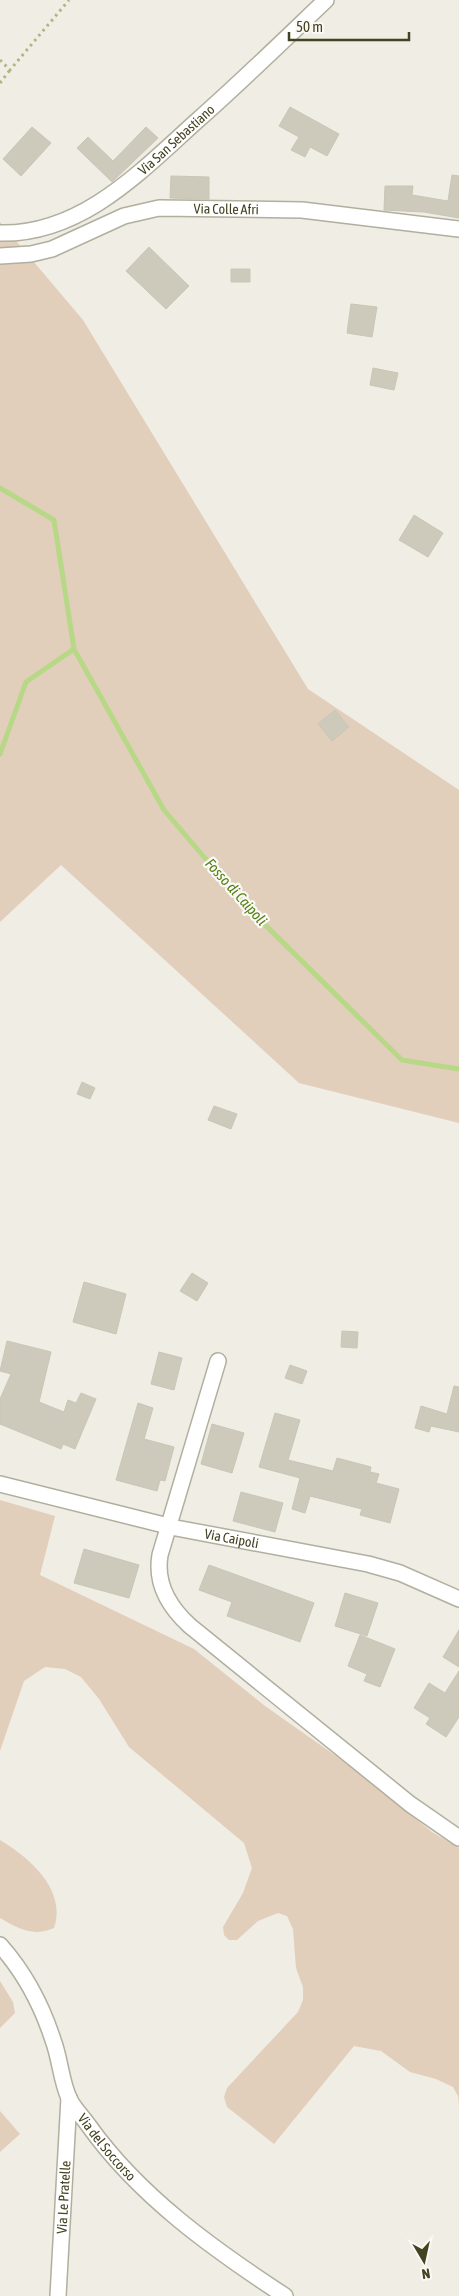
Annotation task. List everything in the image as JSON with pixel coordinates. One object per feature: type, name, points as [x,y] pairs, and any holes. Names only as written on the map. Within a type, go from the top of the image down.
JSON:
[{"type":"street","name":"Via San Sebastiano","points":[[0,233],[49,227],[74,217],[108,197],[144,168],[238,84],[326,0]]},
{"type":"street","name":"Via Colle Afri","points":[[0,256],[31,254],[52,249],[124,216],[159,208],[302,210],[459,229]]},
{"type":"street","points":[[218,1361],[159,1562],[160,1583],[170,1604],[184,1620],[410,1804],[459,1838]]},
{"type":"street","name":"Via Caipoli","points":[[0,1484],[169,1527],[368,1564],[400,1573],[459,1599]]},
{"type":"street","name":"Via del Soccorso","points":[[0,1945],[24,1978],[42,2014],[53,2039],[69,2098],[108,2152],[140,2186],[220,2250],[285,2296]]},
{"type":"street","name":"Via Le Pratelle","points":[[58,2296],[69,2098]]},
{"type":"path","points":[[0,83],[69,0]]},
{"type":"path","points":[[0,60],[10,70]]},
{"type":"shaded area","points":[[0,222],[83,320],[308,689],[459,790],[459,1123],[299,1083],[61,865],[0,922]]},
{"type":"shaded area","points":[[0,1500],[55,1516],[40,1575],[194,1649],[265,1706],[346,1763],[432,1832],[459,1848],[459,2107],[458,2096],[453,2087],[436,2079],[410,2072],[381,2051],[354,2046],[274,2144],[227,2107],[224,2097],[227,2088],[298,2012],[303,2000],[303,1987],[296,1968],[293,1929],[287,1916],[278,1913],[258,1921],[237,1940],[229,1940],[224,1935],[223,1927],[243,1893],[252,1868],[244,1843],[129,1747],[99,1699],[81,1677],[65,1669],[45,1667],[24,1681],[0,1751]]},
{"type":"shaded area","points":[[0,1840],[34,1866],[51,1888],[57,1914],[54,1928],[33,1932],[0,1918]]},
{"type":"shaded area","points":[[0,1981],[13,2002],[15,2013],[0,2028]]},
{"type":"shaded area","points":[[0,2111],[20,2134],[0,2152]]},
{"type":"building","points":[[290,107],[339,134],[327,156],[310,147],[305,157],[291,150],[299,137],[279,126]]},
{"type":"building","points":[[32,127],[51,143],[21,176],[3,159]]},
{"type":"building","points":[[146,127],[158,138],[112,182],[77,148],[88,137],[113,161]]},
{"type":"building","points":[[452,175],[459,176],[459,218],[424,212],[384,210],[385,186],[413,186],[412,195],[448,201]]},
{"type":"building","points":[[171,176],[209,177],[209,199],[170,198]]},
{"type":"building","points":[[149,247],[189,286],[166,309],[126,271]]},
{"type":"building","points":[[231,269],[250,269],[250,282],[231,282]]},
{"type":"building","points":[[351,304],[377,307],[372,337],[347,333]]},
{"type":"building","points":[[373,368],[398,373],[394,390],[370,385]]},
{"type":"building","points":[[414,515],[443,533],[428,557],[399,540]]},
{"type":"building","points":[[335,710],[349,727],[332,741],[318,724]]},
{"type":"building","points":[[82,1082],[95,1088],[90,1099],[77,1094]]},
{"type":"building","points":[[214,1106],[237,1114],[231,1129],[208,1120]]},
{"type":"building","points":[[192,1273],[208,1283],[197,1301],[180,1291]]},
{"type":"building","points":[[84,1282],[126,1294],[116,1334],[73,1322]]},
{"type":"building","points":[[342,1331],[358,1332],[357,1348],[341,1347]]},
{"type":"building","points":[[7,1341],[51,1352],[39,1402],[64,1412],[68,1400],[76,1403],[81,1393],[96,1399],[75,1449],[63,1444],[61,1449],[0,1424],[0,1399],[11,1374],[0,1371]]},
{"type":"building","points":[[159,1352],[182,1358],[174,1390],[151,1384]]},
{"type":"building","points":[[290,1365],[307,1371],[302,1384],[285,1378]]},
{"type":"building","points":[[454,1386],[459,1387],[459,1432],[431,1426],[429,1432],[415,1428],[421,1406],[447,1414]]},
{"type":"building","points":[[138,1403],[153,1408],[144,1439],[174,1447],[165,1481],[160,1480],[157,1491],[116,1480]]},
{"type":"building","points":[[275,1413],[300,1420],[288,1460],[333,1471],[337,1458],[371,1467],[370,1472],[379,1474],[376,1483],[399,1489],[390,1523],[360,1515],[362,1509],[310,1496],[305,1513],[292,1509],[300,1478],[259,1467]]},
{"type":"building","points":[[212,1424],[244,1433],[232,1473],[201,1464]]},
{"type":"building","points":[[241,1492],[283,1503],[275,1532],[233,1521]]},
{"type":"building","points":[[84,1549],[139,1565],[129,1598],[74,1583]]},
{"type":"building","points":[[209,1565],[314,1603],[300,1642],[227,1616],[232,1602],[199,1590]]},
{"type":"building","points":[[345,1593],[378,1603],[367,1636],[335,1626]]},
{"type":"building","points":[[459,1630],[459,1667],[443,1657]]},
{"type":"building","points":[[360,1635],[395,1649],[380,1687],[364,1681],[367,1674],[348,1666]]},
{"type":"building","points":[[459,1671],[459,1717],[446,1737],[426,1724],[430,1718],[414,1708],[429,1683],[445,1693]]},
{"type":"waterway","name":"Fosso di Caipoli","points":[[0,488],[54,520],[74,649]]},
{"type":"waterway","name":"Fosso di Caipoli","points":[[0,754],[26,682],[74,649],[164,810],[245,905],[402,1060],[459,1069]]}]
